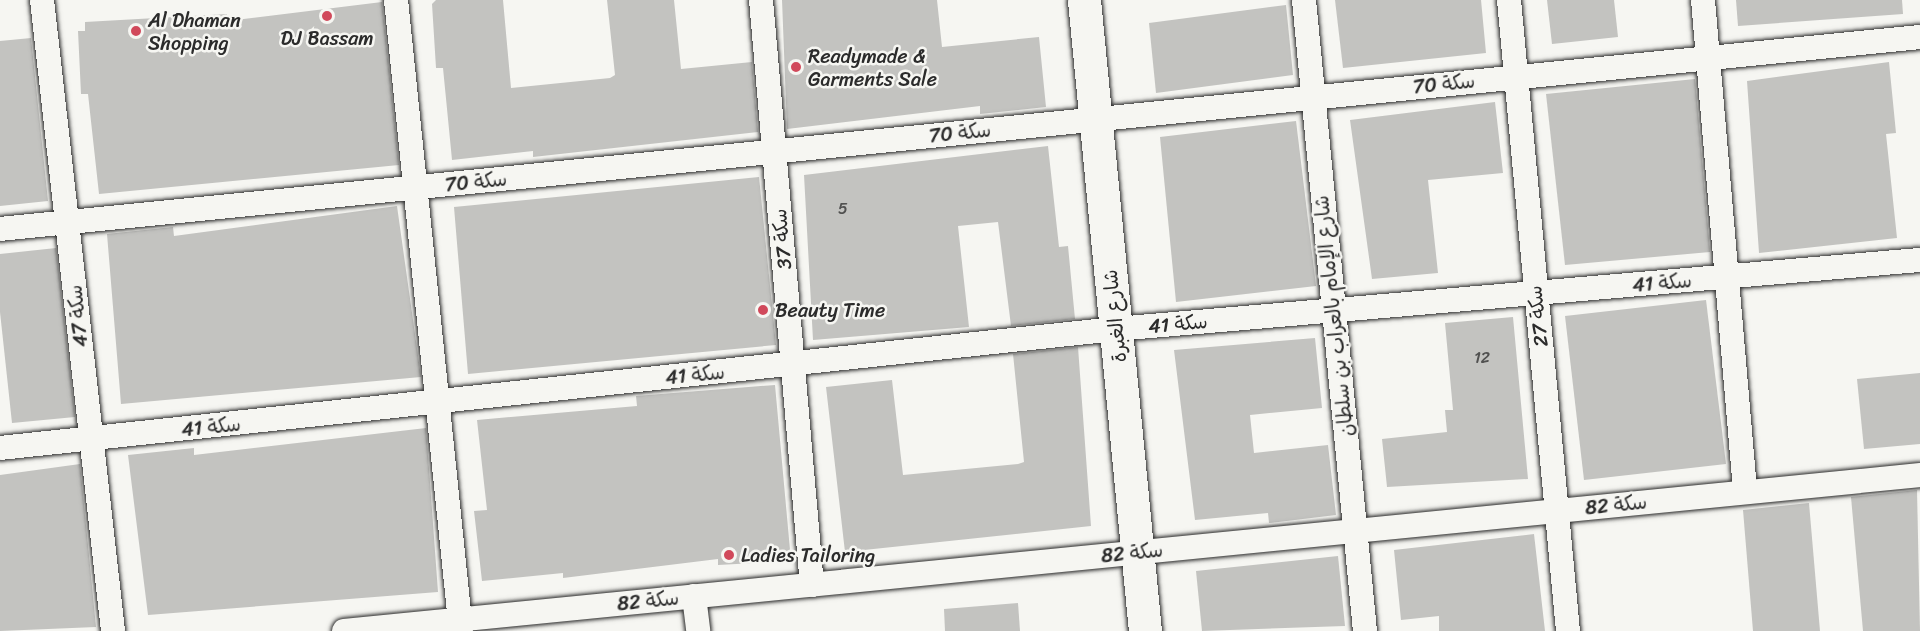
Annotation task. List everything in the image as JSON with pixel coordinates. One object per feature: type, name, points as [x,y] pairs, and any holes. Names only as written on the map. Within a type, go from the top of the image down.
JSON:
[{"type":"street","name":"سكة 47","points":[[42,0],[113,631]]},
{"type":"street","points":[[396,0],[460,625]]},
{"type":"street","name":"سكة 37","points":[[760,0],[812,585]]},
{"type":"street","name":"شارع الغبرة","points":[[1084,0],[1145,631]]},
{"type":"street","name":"شارع الإمام بالعراب بن سلطان","points":[[1304,0],[1365,631]]},
{"type":"street","name":"سكة 27","points":[[1509,0],[1568,631]]},
{"type":"street","points":[[1703,0],[1745,492]]},
{"type":"street","name":"سكة 70","points":[[0,229],[1920,37]]},
{"type":"street","name":"سكة 41","points":[[0,448],[1116,329],[1920,260]]},
{"type":"street","name":"سكة 82","points":[[344,631],[460,625],[694,596],[1920,475]]},
{"type":"street","points":[[694,596],[698,631]]},
{"type":"building","points":[[436,0],[503,0],[511,88],[610,78],[615,75],[607,0],[674,0],[681,69],[752,62],[758,132],[533,157],[533,151],[452,160],[443,68],[436,68],[432,4]]},
{"type":"building","points":[[782,0],[937,0],[942,47],[1039,37],[1046,107],[980,114],[980,106],[787,129]]},
{"type":"building","points":[[1335,0],[1481,0],[1486,53],[1343,68]]},
{"type":"building","points":[[1547,0],[1614,0],[1618,37],[1552,44]]},
{"type":"building","points":[[1736,0],[1902,0],[1903,14],[1738,26]]},
{"type":"building","points":[[382,2],[399,165],[99,194],[88,94],[81,94],[78,31],[85,31],[85,22],[227,14],[227,21]]},
{"type":"building","points":[[1286,5],[1293,75],[1156,93],[1149,23]]},
{"type":"building","points":[[31,38],[48,201],[0,206],[0,41]]},
{"type":"building","points":[[1889,62],[1896,133],[1886,134],[1897,238],[1759,253],[1747,81]]},
{"type":"building","points":[[1695,79],[1710,252],[1565,265],[1546,94]]},
{"type":"building","points":[[1495,102],[1503,173],[1428,180],[1438,273],[1372,279],[1350,120]]},
{"type":"building","points":[[1296,121],[1316,286],[1176,302],[1160,137]]},
{"type":"building","points":[[1048,146],[1059,247],[1068,246],[1075,319],[1011,326],[998,222],[958,226],[969,327],[813,340],[804,175]]},
{"type":"building","points":[[759,177],[776,345],[468,374],[454,207]]},
{"type":"building","points":[[397,206],[421,377],[121,404],[107,234],[173,227],[174,236]]},
{"type":"building","points":[[56,248],[75,417],[12,423],[0,312],[0,254]]},
{"type":"building","points":[[1706,300],[1726,464],[1584,480],[1565,316]]},
{"type":"building","points":[[1513,317],[1528,479],[1387,487],[1382,439],[1447,432],[1445,410],[1453,410],[1445,323]]},
{"type":"building","points":[[1315,338],[1322,408],[1250,415],[1254,453],[1328,445],[1336,515],[1269,523],[1268,513],[1195,520],[1174,350]]},
{"type":"building","points":[[1078,347],[1091,526],[845,552],[826,387],[892,380],[903,475],[1018,464],[1024,462],[1013,354]]},
{"type":"building","points":[[1920,373],[1920,444],[1864,449],[1857,379]]},
{"type":"building","points":[[775,385],[791,561],[718,565],[718,559],[563,578],[563,573],[482,581],[474,511],[487,510],[477,420],[637,406],[636,396]]},
{"type":"building","points":[[426,428],[438,592],[148,615],[128,455],[194,448],[194,455]]},
{"type":"building","points":[[80,464],[96,627],[0,631],[0,475]]},
{"type":"building","points":[[1917,490],[1920,631],[1863,631],[1851,497]]},
{"type":"building","points":[[1809,503],[1820,631],[1753,631],[1743,510]]},
{"type":"building","points":[[1534,534],[1545,631],[1439,631],[1439,616],[1401,620],[1394,550]]},
{"type":"building","points":[[1338,556],[1345,626],[1202,631],[1196,571]]},
{"type":"building","points":[[1018,603],[1020,631],[945,631],[944,609]]},
{"type":"place","name":"DJ Bassam","points":[[327,16]]},
{"type":"place","name":"Al Dhaman Shopping","points":[[136,31]]},
{"type":"place","name":"Readymade & Garments Sale","points":[[796,67]]},
{"type":"place","name":"Beauty Time","points":[[763,310]]},
{"type":"place","name":"Ladies Tailoring","points":[[729,555]]}]
